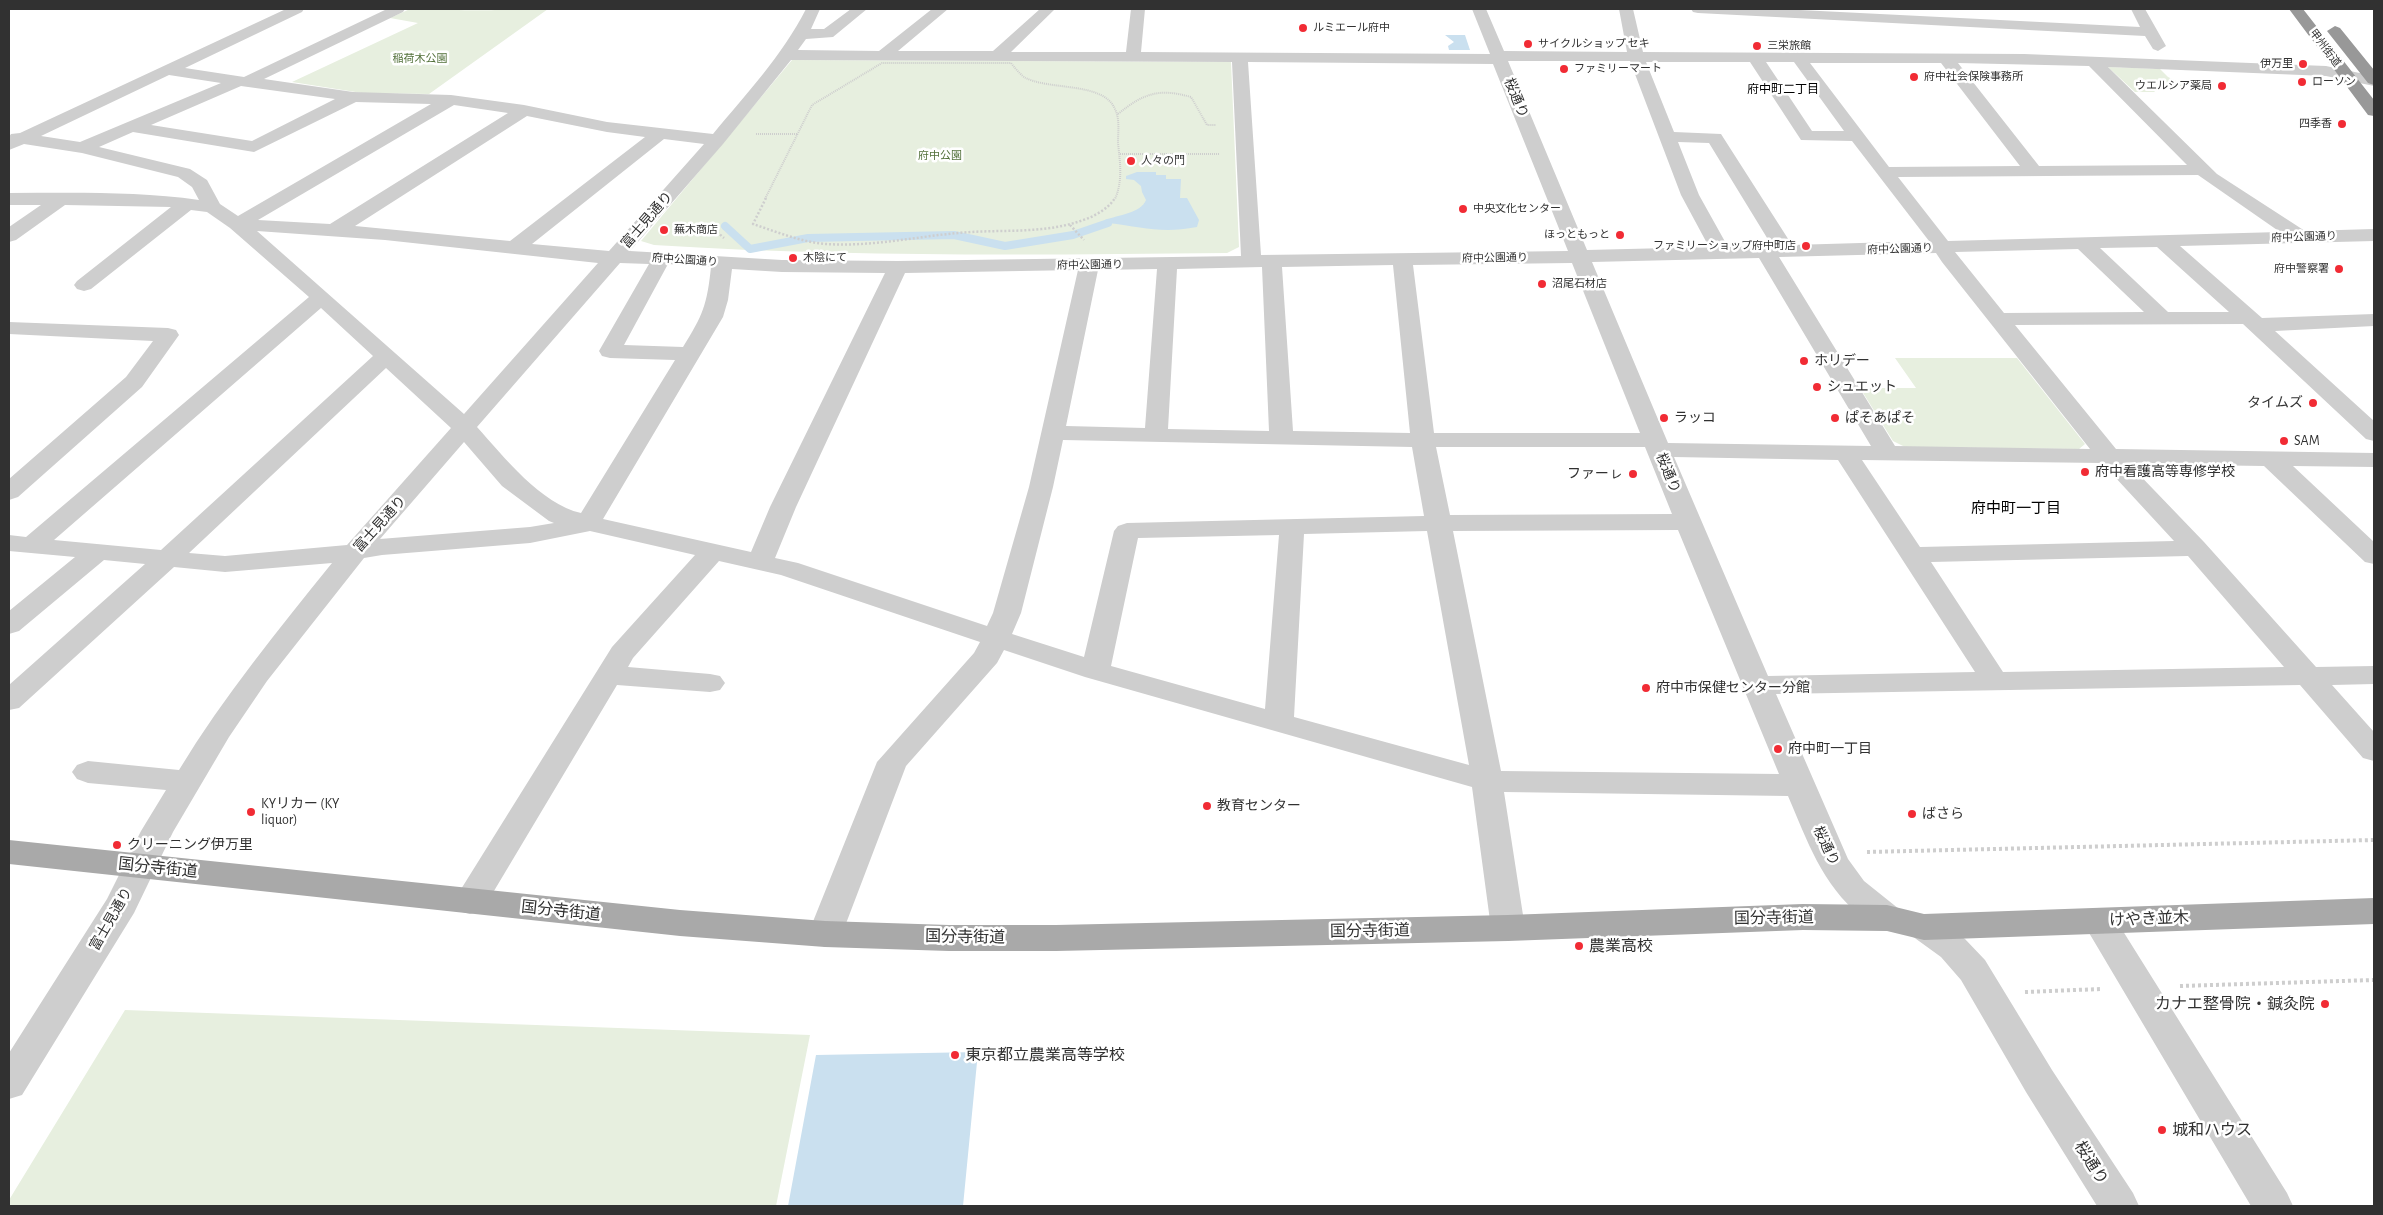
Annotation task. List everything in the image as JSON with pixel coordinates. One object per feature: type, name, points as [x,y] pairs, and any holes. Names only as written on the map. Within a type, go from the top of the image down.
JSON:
[{"type":"highway","name":"甲州街道","points":[[2296,9],[2374,111]]},
{"type":"highway","name":"甲州街道","points":[[2324,18],[2374,80]]},
{"type":"main road","name":"国分寺街道","points":[[9,852],[470,902],[680,923],[825,934],[949,938],[1056,938],[1508,928],[1803,917],[1887,918],[1924,927]]},
{"type":"main road","name":"けやき並木","points":[[1924,927],[2374,911]]},
{"type":"street","points":[[12,140],[297,9]]},
{"type":"street","points":[[82,148],[243,81],[398,9]]},
{"type":"street","name":"富士見通り","points":[[9,1084],[122,904],[157,831],[217,732],[257,675],[356,551],[717,140],[787,55],[801,34],[812,9]]},
{"type":"street","points":[[801,34],[828,34],[860,9]]},
{"type":"street","points":[[882,55],[941,9]]},
{"type":"street","points":[[1004,60],[1048,9]]},
{"type":"street","points":[[1134,57],[1138,9]]},
{"type":"street","name":"桜通り","points":[[1479,9],[1688,522],[1828,852],[1846,885],[1863,901],[1887,918]]},
{"type":"street","points":[[1626,9],[1636,57],[1669,137],[1690,195],[1722,253]]},
{"type":"street","points":[[1698,9],[1821,12],[2150,32]]},
{"type":"street","points":[[2138,9],[2168,64]]},
{"type":"street","points":[[1821,12],[1848,58]]},
{"type":"street","points":[[787,55],[882,55],[1004,60],[1134,57],[1945,58],[2168,64],[2326,71],[2374,80]]},
{"type":"street","points":[[1755,57],[1807,136],[1857,136]]},
{"type":"street","points":[[1798,57],[1998,319],[2110,458],[2195,548],[2310,676],[2374,751]]},
{"type":"street","points":[[1240,58],[1281,438]]},
{"type":"street","points":[[1945,58],[2034,171]]},
{"type":"street","points":[[2094,62],[2211,178],[2301,237]]},
{"type":"street","points":[[165,70],[353,97],[451,100],[524,110],[564,120],[659,134],[717,140]]},
{"type":"street","points":[[132,127],[254,147],[353,97]]},
{"type":"street","points":[[238,224],[451,100]]},
{"type":"street","points":[[332,232],[524,110]]},
{"type":"street","points":[[513,249],[659,134]]},
{"type":"street","points":[[1669,137],[1715,138],[1888,453]]},
{"type":"street","points":[[12,140],[82,148],[184,173],[200,184],[212,207]]},
{"type":"street","points":[[1884,172],[2202,170]]},
{"type":"street","points":[[9,236],[63,198]]},
{"type":"street","points":[[9,199],[63,198],[212,207],[238,224],[321,297],[465,428],[511,481],[558,516],[807,574],[1095,671],[1279,721],[1487,781],[1799,785]]},
{"type":"street","points":[[84,284],[187,204]]},
{"type":"street","name":"府中公園通り","points":[[238,224],[332,232],[385,234],[600,257],[662,258],[722,263],[898,267],[1580,257],[2374,235]]},
{"type":"street","points":[[2162,241],[2374,434]]},
{"type":"street","points":[[2084,243],[2162,318]]},
{"type":"street","points":[[662,258],[610,351],[691,354]]},
{"type":"street","points":[[1402,260],[1423,440],[1487,781],[1508,928]]},
{"type":"street","points":[[20,544],[96,553],[225,564],[530,535],[587,524],[691,354],[715,308],[722,263]]},
{"type":"street","points":[[1156,436],[1167,264]]},
{"type":"street","points":[[825,934],[892,762],[987,657],[1007,614],[1042,487],[1089,265]]},
{"type":"street","points":[[760,562],[783,507],[898,267]]},
{"type":"street","points":[[20,544],[321,297]]},
{"type":"street","points":[[1998,319],[2162,318],[2253,322],[2374,320]]},
{"type":"street","points":[[9,328],[168,335],[134,382],[9,492]]},
{"type":"street","points":[[9,701],[167,559],[386,356]]},
{"type":"street","points":[[1054,434],[1657,445],[1845,452],[2110,458],[2374,460]]},
{"type":"street","points":[[1845,452],[1996,682]]},
{"type":"street","points":[[2271,458],[2374,556]]},
{"type":"street","points":[[1095,671],[1127,531],[1438,523],[1688,522]]},
{"type":"street","points":[[1279,721],[1292,527]]},
{"type":"street","points":[[1913,555],[2195,548]]},
{"type":"street","points":[[470,902],[622,653],[712,552]]},
{"type":"street","points":[[9,625],[96,553]]},
{"type":"street","points":[[609,675],[710,683]]},
{"type":"street","points":[[1757,685],[2374,675]]},
{"type":"street","points":[[88,772],[187,782]]},
{"type":"street","points":[[2100,921],[2273,1206]]},
{"type":"street","name":"桜通り","points":[[1924,927],[1953,948],[1973,970],[2039,1081],[2119,1206]]},
{"type":"path","points":[[808,242],[881,244],[957,233],[1027,231],[1069,224],[1091,216],[1111,204],[1117,196],[1120,154],[1118,114],[1112,103],[1100,96],[1031,80],[1004,60]]},
{"type":"path","points":[[797,239],[753,224],[812,105],[882,63],[1004,60],[1021,64]]},
{"type":"path","points":[[1118,114],[1136,98],[1153,92],[1179,93],[1191,96],[1207,125],[1217,125]]},
{"type":"path","points":[[753,134],[798,134]]},
{"type":"path","points":[[1120,154],[1226,154]]},
{"type":"path","points":[[1069,224],[1078,234]]},
{"type":"path","points":[[1862,852],[2374,840]]},
{"type":"path","points":[[2023,992],[2374,980]]},
{"type":"green space","name":"稲荷木公園","points":[[410,9],[548,9],[429,94],[362,93],[292,82],[418,23],[390,18]]},
{"type":"green space","name":"府中公園","points":[[792,60],[1231,62],[1239,247],[1227,253],[940,254],[726,249],[654,245],[641,241]]},
{"type":"green space","points":[[2108,67],[2160,69],[2168,77],[2187,86],[2150,86],[2155,92],[2135,92]]},
{"type":"green space","points":[[1895,358],[2017,358],[2085,444],[2079,449],[1905,447],[1893,441],[1860,388],[1916,388]]},
{"type":"green space","points":[[125,1010],[810,1035],[776,1206],[9,1206],[9,1200]]},
{"type":"water","points":[[1445,35],[1465,35],[1470,50],[1449,50],[1448,46],[1454,42]]},
{"type":"water","points":[[1137,172],[1156,172],[1156,175],[1166,175],[1166,179],[1181,179],[1180,198],[1187,198],[1199,220],[1197,227],[1162,230],[1108,223],[1105,220],[1134,211],[1146,200],[1141,186],[1134,180],[1126,179],[1126,176]]},
{"type":"water","points":[[978,1052],[963,1206],[788,1206],[816,1055]]},
{"type":"waterway","points":[[725,226],[750,249],[808,238],[954,235],[1005,246],[1073,235],[1108,223]]},
{"type":"place","name":"ルミエール府中","points":[[1303,28]]},
{"type":"place","name":"サイクルショップ セキ","points":[[1528,44]]},
{"type":"place","name":"三栄旅館","points":[[1757,46]]},
{"type":"place","name":"伊万里","points":[[2303,64]]},
{"type":"place","name":"ファミリーマート","points":[[1564,69]]},
{"type":"place","name":"府中社会保険事務所","points":[[1914,77]]},
{"type":"place","name":"ローソン","points":[[2302,82]]},
{"type":"place","name":"ウエルシア薬局","points":[[2222,86]]},
{"type":"place","name":"四季香","points":[[2342,124]]},
{"type":"place","name":"人々の門","points":[[1131,161]]},
{"type":"place","name":"中央文化センター","points":[[1463,209]]},
{"type":"place","name":"蕪木商店","points":[[664,230]]},
{"type":"place","name":"ほっともっと","points":[[1620,235]]},
{"type":"place","name":"ファミリーショップ府中町店","points":[[1806,246]]},
{"type":"place","name":"木陰にて","points":[[793,258]]},
{"type":"place","name":"府中警察署","points":[[2339,269]]},
{"type":"place","name":"沼尾石材店","points":[[1542,284]]},
{"type":"place","name":"ホリデー","points":[[1804,361]]},
{"type":"place","name":"シュエット","points":[[1817,387]]},
{"type":"place","name":"タイムズ","points":[[2313,403]]},
{"type":"place","name":"ラッコ","points":[[1664,418]]},
{"type":"place","name":"ぱそあぱそ","points":[[1835,418]]},
{"type":"place","name":"SAM","points":[[2284,441]]},
{"type":"place","name":"府中看護高等専修学校","points":[[2085,472]]},
{"type":"place","name":"ファーㇾ","points":[[1633,474]]},
{"type":"place","name":"府中市保健センター分館","points":[[1646,688]]},
{"type":"place","name":"府中町一丁目","points":[[1778,749]]},
{"type":"place","name":"教育センター","points":[[1207,806]]},
{"type":"place","name":"KYリカー (KY liquor)","points":[[251,812]]},
{"type":"place","name":"ばさら","points":[[1912,814]]},
{"type":"place","name":"クリーニング伊万里","points":[[117,845]]},
{"type":"place","name":"農業高校","points":[[1579,946]]},
{"type":"place","name":"カナエ整骨院・鍼灸院","points":[[2325,1004]]},
{"type":"place","name":"東京都立農業高等学校","points":[[955,1055]]},
{"type":"place","name":"城和ハウス","points":[[2162,1130]]},
{"type":"district","name":"府中町二丁目","points":[[1783,89]]},
{"type":"district","name":"府中町一丁目","points":[[2016,508]]}]
